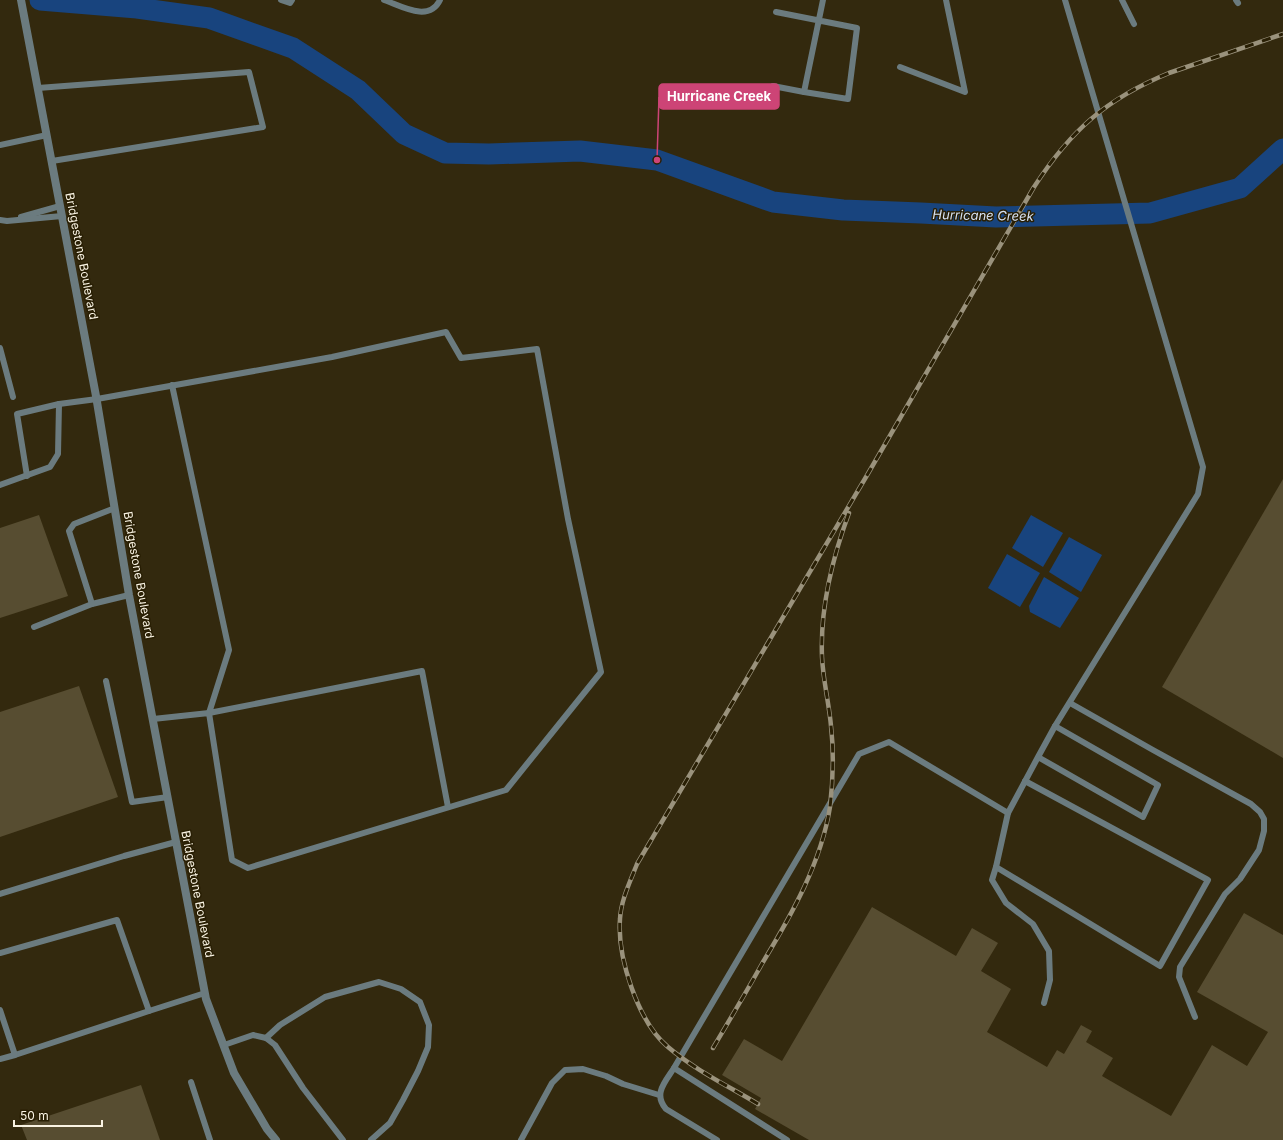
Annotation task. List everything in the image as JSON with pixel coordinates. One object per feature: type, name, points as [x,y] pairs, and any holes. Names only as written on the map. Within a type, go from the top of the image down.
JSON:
[{"type":"street","name":"Bridgestone Boulevard","points":[[22,2],[96,399],[129,595],[205,993],[234,1073],[266,1129],[276,1140]]},
{"type":"lane","points":[[281,0],[290,3],[292,0]]},
{"type":"lane","points":[[384,0],[416,12],[429,11],[440,2],[440,0]]},
{"type":"lane","points":[[804,92],[824,0]]},
{"type":"lane","points":[[900,67],[965,92],[946,0]]},
{"type":"lane","points":[[1044,1004],[1050,980],[1049,951],[1033,924],[1006,903],[992,880],[1008,812],[1056,726],[1198,494],[1204,468],[1065,0]]},
{"type":"lane","points":[[1122,0],[1134,24]]},
{"type":"lane","points":[[773,86],[848,99],[857,28],[776,12]]},
{"type":"lane","points":[[38,88],[249,72],[262,127],[52,161]]},
{"type":"lane","points":[[0,145],[47,135]]},
{"type":"lane","points":[[7,221],[60,206]]},
{"type":"lane","points":[[0,220],[7,221],[62,216]]},
{"type":"lane","points":[[27,476],[17,414],[59,404],[96,399],[172,385],[332,357],[446,332],[460,358],[537,350],[568,519],[601,672],[506,790],[248,868],[232,860],[209,713],[229,650],[172,385]]},
{"type":"lane","points":[[0,348],[13,397]]},
{"type":"lane","points":[[0,485],[50,467],[58,454],[59,404]]},
{"type":"lane","points":[[92,604],[69,531],[74,524],[115,508]]},
{"type":"lane","points":[[34,626],[92,604],[129,595]]},
{"type":"lane","points":[[153,719],[209,713],[422,671],[448,807]]},
{"type":"lane","points":[[106,681],[132,802],[168,797]]},
{"type":"lane","points":[[1070,703],[1251,804],[1260,812],[1264,819],[1264,831],[1259,850],[1240,879],[1225,894],[1180,967],[1179,977],[1195,1018]]},
{"type":"lane","points":[[1038,757],[1143,817],[1158,785],[1056,726]]},
{"type":"lane","points":[[717,1140],[666,1109],[661,1103],[659,1095],[666,1080],[860,754],[889,742],[1008,812]]},
{"type":"lane","points":[[996,867],[1160,966],[1208,880],[1025,781]]},
{"type":"lane","points":[[0,894],[124,856],[176,842]]},
{"type":"lane","points":[[0,953],[117,920],[149,1011]]},
{"type":"lane","points":[[266,1038],[280,1025],[325,997],[379,982],[401,989],[420,1002],[429,1025],[428,1047],[418,1072],[390,1123],[371,1140]]},
{"type":"lane","points":[[0,1060],[205,993]]},
{"type":"lane","points":[[0,1010],[15,1055]]},
{"type":"lane","points":[[224,1045],[252,1035],[266,1038],[275,1046],[303,1088],[344,1140]]},
{"type":"lane","points":[[674,1068],[787,1140]]},
{"type":"lane","points":[[521,1140],[552,1083],[565,1070],[583,1069],[606,1076],[623,1084],[659,1095]]},
{"type":"lane","points":[[191,1082],[210,1140]]},
{"type":"water","points":[[1031,515],[1063,533],[1043,567],[1012,548]]},
{"type":"water","points":[[1069,537],[1102,555],[1081,592],[1049,572]]},
{"type":"water","points":[[1007,554],[1040,573],[1020,607],[988,588]]},
{"type":"water","points":[[1044,577],[1079,598],[1060,628],[1030,612],[1029,606]]},
{"type":"building","points":[[1283,479],[1283,758],[1162,687]]},
{"type":"building","points":[[39,515],[68,596],[0,618],[0,528]]},
{"type":"building","points":[[79,686],[118,797],[0,837],[0,712]]},
{"type":"building","points":[[872,907],[956,956],[972,928],[998,943],[981,971],[1011,989],[987,1032],[1047,1067],[1057,1050],[1064,1054],[1081,1025],[1092,1031],[1086,1042],[1113,1058],[1102,1076],[1171,1116],[1212,1045],[1247,1066],[1268,1032],[1197,992],[1244,913],[1283,935],[1283,1140],[809,1140],[755,1109],[761,1098],[722,1075],[744,1039],[782,1061]]},
{"type":"building","points":[[141,1085],[160,1140],[27,1140],[21,1125]]},
{"type":"waterway","name":"Hurricane Creek","points":[[40,0],[137,8],[209,18],[293,48],[358,90],[404,134],[445,153],[489,154],[580,151],[657,160],[773,202],[843,210],[996,217],[1150,213],[1240,188],[1283,149]]},
{"type":"railway","points":[[758,1104],[700,1070],[678,1055],[657,1036],[647,1022],[639,1006],[626,970],[620,934],[622,905],[637,864],[866,477],[1034,187],[1062,149],[1076,133],[1108,105],[1147,83],[1169,73],[1283,34]]},
{"type":"railway","points":[[713,1048],[795,907],[820,848],[826,828],[831,797],[833,757],[830,717],[822,657],[823,620],[832,566],[849,513]]},
{"type":"place","name":"Hurricane Creek","points":[[657,160]]}]
